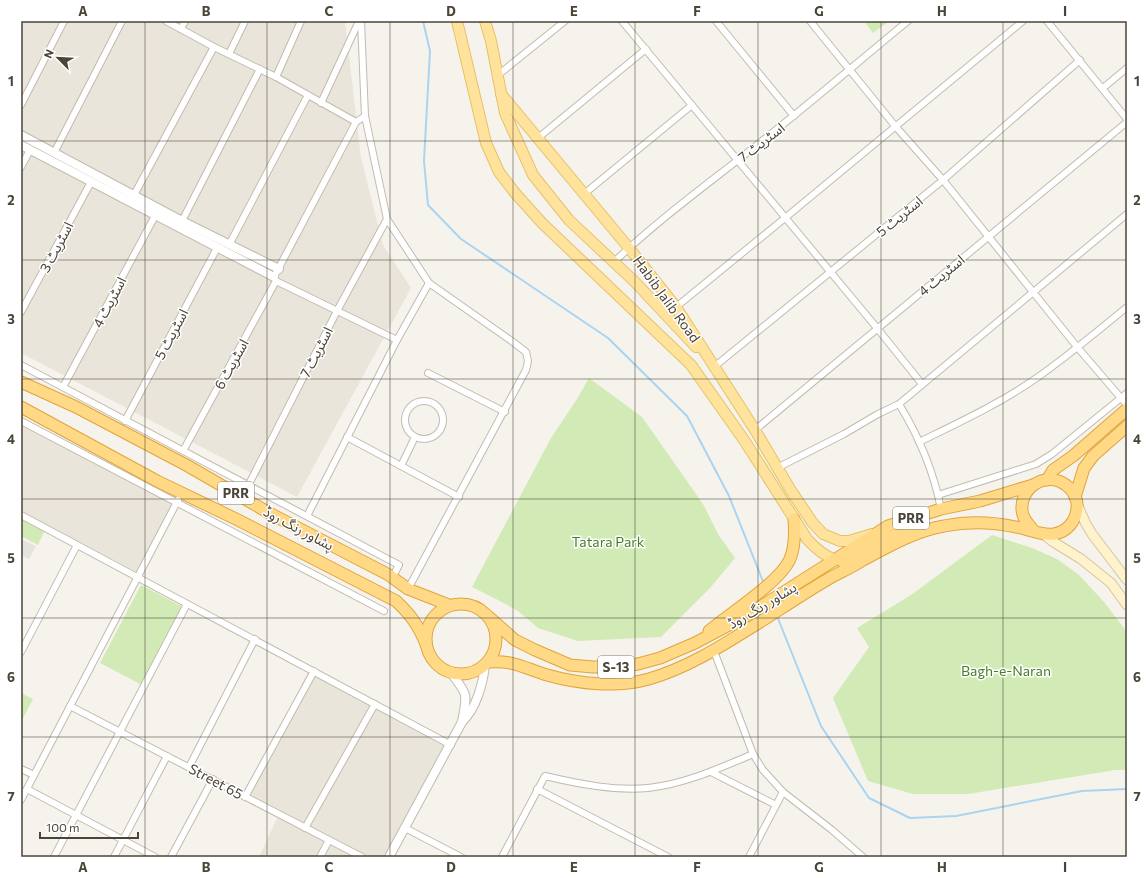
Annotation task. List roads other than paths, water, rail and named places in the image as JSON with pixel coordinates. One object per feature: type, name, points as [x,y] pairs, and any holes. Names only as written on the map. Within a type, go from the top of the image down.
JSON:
[{"type":"highway","name":"پشاور رنگ روڈ","points":[[21,382],[82,411],[188,466],[271,514],[392,578],[408,589],[449,605]]},
{"type":"highway","name":"پشاور رنگ روڈ","points":[[21,407],[157,481],[179,498],[238,520],[396,601],[416,622],[426,644]]},
{"type":"highway","points":[[1047,480],[1053,470],[1073,456],[1127,409]]},
{"type":"highway","points":[[1076,501],[1067,486],[1054,480],[1047,480],[1034,485],[1024,496],[1022,510],[1027,523],[1039,532],[1053,535],[1066,529],[1075,518],[1076,501],[1084,468],[1093,456],[1127,426]]},
{"type":"highway","name":"پشاور رنگ روڈ","points":[[489,617],[515,640],[570,665],[616,667],[638,664],[660,658],[695,643],[746,616],[876,533],[895,523],[941,509],[986,499],[1034,485]]},
{"type":"highway","points":[[695,643],[772,582],[783,571],[793,550],[795,537],[794,519]]},
{"type":"highway","name":"پشاور رنگ روڈ","points":[[487,663],[515,663],[546,675],[578,682],[612,684],[648,679],[674,670],[714,651],[809,591],[880,551],[920,532],[945,526],[972,523],[1001,524],[1039,532]]},
{"type":"highway","points":[[835,560],[842,561],[850,559],[878,541],[898,534],[920,532]]},
{"type":"highway","points":[[458,604],[471,605],[483,611],[493,624],[496,640],[495,648],[487,663],[479,670],[466,674],[451,673],[442,669],[428,654],[426,644],[428,625],[434,616],[449,605],[458,604]]},
{"type":"main road","points":[[457,21],[486,143],[499,172],[515,193],[542,223],[691,365],[744,440],[807,539],[817,550],[835,560]]},
{"type":"main road","points":[[485,21],[498,74],[505,113],[533,175],[569,220],[635,282],[714,367]]},
{"type":"main road","name":"Habib Jalib Road","points":[[501,94],[676,307],[812,522],[823,534],[834,540],[844,542],[876,533]]},
{"type":"main road","points":[[683,357],[693,344]]},
{"type":"main road","points":[[1076,501],[1092,534],[1127,580]]},
{"type":"main road","points":[[1039,532],[1081,559],[1111,583],[1127,604]]},
{"type":"street","points":[[21,105],[64,21]]},
{"type":"street","points":[[54,153],[122,21]]},
{"type":"street","points":[[166,21],[214,47],[276,77],[356,122],[365,116]]},
{"type":"street","points":[[181,29],[185,21]]},
{"type":"street","points":[[229,54],[245,21]]},
{"type":"street","points":[[276,77],[301,21]]},
{"type":"street","points":[[321,103],[360,21]]},
{"type":"street","points":[[360,21],[365,116],[387,219],[429,283],[526,352],[528,362],[526,370],[505,412],[408,589]]},
{"type":"street","points":[[498,74],[565,21]]},
{"type":"street","points":[[622,21],[922,384]]},
{"type":"street","points":[[716,21],[794,116]]},
{"type":"street","points":[[810,21],[896,127],[943,180],[1034,291],[1078,348],[1127,404]]},
{"type":"street","name":"اسٹریٹ 7","points":[[614,262],[662,218],[794,116],[908,21]]},
{"type":"street","points":[[676,307],[1023,21]]},
{"type":"street","points":[[1047,21],[1103,88],[1127,121]]},
{"type":"street","points":[[134,195],[214,47]]},
{"type":"street","points":[[538,138],[646,49]]},
{"type":"street","name":"اسٹریٹ 5","points":[[714,367],[943,180],[1080,60]]},
{"type":"street","points":[[1103,88],[1127,68]]},
{"type":"street","points":[[182,221],[260,69]]},
{"type":"street","points":[[229,245],[308,95]]},
{"type":"street","points":[[584,194],[692,105]]},
{"type":"street","name":"اسٹریٹ 4","points":[[755,430],[1127,121]]},
{"type":"street","name":"اسٹریٹ 6","points":[[183,451],[275,279],[356,122]]},
{"type":"street","points":[[21,135],[117,191],[155,216],[337,311],[397,340]]},
{"type":"street","points":[[21,145],[91,182],[134,195],[229,245],[279,269]]},
{"type":"street","points":[[21,167],[30,150]]},
{"type":"street","name":"اسٹریٹ 3","points":[[21,312],[91,182]]},
{"type":"street","points":[[778,468],[899,404],[1127,214]]},
{"type":"street","name":"اسٹریٹ 4","points":[[63,387],[155,216]]},
{"type":"street","name":"اسٹریٹ 7","points":[[248,486],[337,311],[387,219]]},
{"type":"street","name":"اسٹریٹ 5","points":[[125,421],[217,248]]},
{"type":"street","points":[[307,516],[397,340],[429,283]]},
{"type":"street","points":[[919,442],[997,402],[1037,378],[1078,348],[1127,307]]},
{"type":"street","points":[[21,365],[399,565],[392,578]]},
{"type":"street","points":[[428,373],[505,412]]},
{"type":"street","points":[[938,495],[1036,464],[1052,454],[1127,393]]},
{"type":"street","points":[[425,401],[437,405],[443,422],[441,428],[433,437],[421,439],[415,437],[410,433],[405,421],[409,409],[413,404],[425,401]]},
{"type":"street","points":[[899,404],[910,422],[919,442],[938,495],[941,509]]},
{"type":"street","points":[[21,421],[179,498],[384,611]]},
{"type":"street","points":[[347,437],[459,497]]},
{"type":"street","points":[[401,466],[415,437]]},
{"type":"street","points":[[21,800],[179,498]]},
{"type":"street","points":[[21,515],[451,744]]},
{"type":"street","points":[[21,652],[77,545]]},
{"type":"street","points":[[54,857],[187,604]]},
{"type":"street","points":[[189,767],[255,639]]},
{"type":"street","points":[[714,651],[754,754],[763,770],[783,792],[861,856]]},
{"type":"street","points":[[462,722],[468,716],[475,703],[487,663]]},
{"type":"street","points":[[245,797],[314,671]]},
{"type":"street","points":[[389,857],[462,722],[466,702],[465,694],[462,687],[451,673]]},
{"type":"street","points":[[306,828],[375,704]]},
{"type":"street","name":"Street 65","points":[[70,706],[362,857]]},
{"type":"street","points":[[502,857],[545,776],[605,788],[648,788],[686,780],[754,754]]},
{"type":"street","points":[[114,857],[167,756]]},
{"type":"street","points":[[21,769],[34,776]]},
{"type":"street","points":[[710,772],[776,805]]},
{"type":"street","points":[[171,857],[213,779]]},
{"type":"street","points":[[26,789],[155,857]]},
{"type":"street","points":[[537,789],[668,857]]},
{"type":"street","points":[[749,857],[783,792]]},
{"type":"street","points":[[405,828],[461,857]]},
{"type":"street","points":[[320,857],[329,840]]},
{"type":"waterway","points":[[423,21],[430,51],[424,161],[428,205],[461,239],[608,338],[687,416],[729,496],[764,584]]},
{"type":"waterway","points":[[777,616],[821,726],[869,798],[910,818],[956,816],[1082,791],[1127,789]]},
{"type":"park label","name":"Tatara Park","points":[[608,541]]},
{"type":"park label","name":"Bagh-e-Naran","points":[[1006,670]]}]
